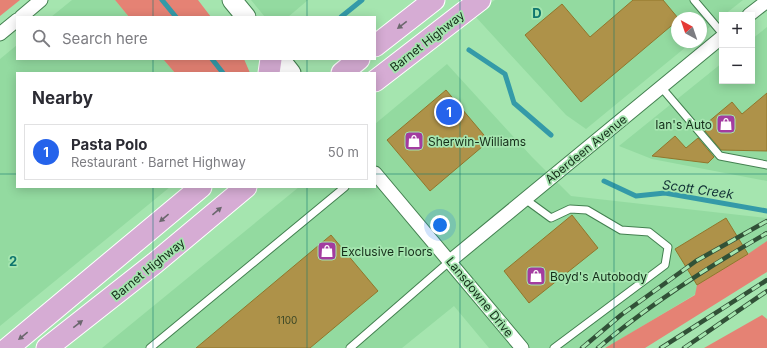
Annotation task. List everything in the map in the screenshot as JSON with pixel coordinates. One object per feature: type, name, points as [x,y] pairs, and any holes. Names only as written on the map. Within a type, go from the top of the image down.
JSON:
[{"type":"main road","points":[[376,45],[434,0]]},
{"type":"main road","name":"Barnet Highway","points":[[376,83],[480,0]]},
{"type":"main road","points":[[270,72],[271,60]]},
{"type":"main road","points":[[343,72],[358,60]]},
{"type":"main road","points":[[8,348],[199,188]]},
{"type":"main road","name":"Barnet Highway","points":[[47,348],[150,268],[245,188]]},
{"type":"street","points":[[22,16],[41,0]]},
{"type":"street","points":[[232,0],[245,16]]},
{"type":"street","points":[[753,12],[767,0]]},
{"type":"street","points":[[0,34],[16,21]]},
{"type":"street","name":"Aberdeen Avenue","points":[[450,262],[719,39]]},
{"type":"street","points":[[281,60],[290,72]]},
{"type":"street","name":"Lansdowne Drive","points":[[376,174],[522,348]]},
{"type":"lane","points":[[694,0],[719,29]]},
{"type":"lane","points":[[661,87],[720,156],[767,165]]},
{"type":"lane","points":[[150,348],[345,188]]},
{"type":"lane","points":[[525,199],[551,218],[570,209],[587,210],[621,230],[649,232],[668,247],[664,265],[554,348]]},
{"type":"lane","points":[[350,348],[450,262]]},
{"type":"shaded area","points":[[0,0],[20,0],[0,16]]},
{"type":"shaded area","points":[[72,0],[115,0],[128,16],[52,16]]},
{"type":"shaded area","points":[[115,0],[198,0],[210,16],[128,16]]},
{"type":"shaded area","points":[[251,0],[308,0],[289,16],[264,16]]},
{"type":"shaded area","points":[[495,0],[743,0],[728,12],[719,12],[719,19],[707,29],[707,12],[671,12],[671,48],[685,48],[586,129],[566,115],[474,15]]},
{"type":"shaded area","points":[[767,27],[767,181],[652,159],[619,146],[719,65],[719,84],[755,84],[755,37]]},
{"type":"shaded area","points":[[16,46],[16,60],[164,60],[174,72],[16,72],[16,188],[169,188],[0,326],[0,59]]},
{"type":"shaded area","points":[[164,60],[244,60],[250,72],[174,72]]},
{"type":"shaded area","points":[[447,64],[532,157],[571,196],[767,218],[767,251],[611,345],[602,348],[489,348],[454,306],[402,348],[102,348],[298,188],[376,188],[376,123]]},
{"type":"shaded area","points":[[767,241],[767,272],[645,348],[605,348],[695,295],[697,285]]},
{"type":"shaded area","points":[[762,315],[767,319],[767,348],[704,348]]},
{"type":"building","points":[[633,0],[663,0],[673,12],[671,12],[671,26],[581,102],[525,35],[562,4],[590,37]]},
{"type":"building","points":[[446,90],[489,141],[430,191],[387,140]]},
{"type":"building","points":[[767,93],[767,151],[721,150],[705,131],[710,127],[707,123],[732,102],[742,114]]},
{"type":"building","points":[[675,136],[686,148],[698,138],[714,157],[708,163],[652,156]]},
{"type":"building","points":[[572,215],[598,248],[529,303],[504,271]]},
{"type":"building","points":[[726,218],[748,254],[697,285],[675,249]]},
{"type":"building","points":[[331,235],[378,291],[310,348],[196,348]]},
{"type":"waterway","name":"Scott Creek","points":[[162,0],[175,16]]},
{"type":"waterway","name":"Scott Creek","points":[[342,16],[362,0]]},
{"type":"waterway","name":"Scott Creek","points":[[469,50],[505,74],[514,103],[551,135]]},
{"type":"waterway","name":"Scott Creek","points":[[213,60],[222,72]]},
{"type":"waterway","name":"Scott Creek","points":[[604,181],[636,196],[665,193],[767,211]]},
{"type":"railway","points":[[582,348],[621,315],[696,261],[767,221]]},
{"type":"railway","points":[[598,348],[638,316],[680,286],[767,233]]},
{"type":"railway","points":[[661,348],[767,280]]},
{"type":"railway","points":[[684,348],[767,291]]},
{"type":"place","name":"Pasta Polo","points":[[449,112]]},
{"type":"place","name":"Ian's Auto","points":[[726,124]]},
{"type":"place","name":"Sherwin-Williams","points":[[414,141]]},
{"type":"place","name":"Exclusive Floors","points":[[327,251]]},
{"type":"place","name":"Boyd's Autobody","points":[[536,276]]}]
